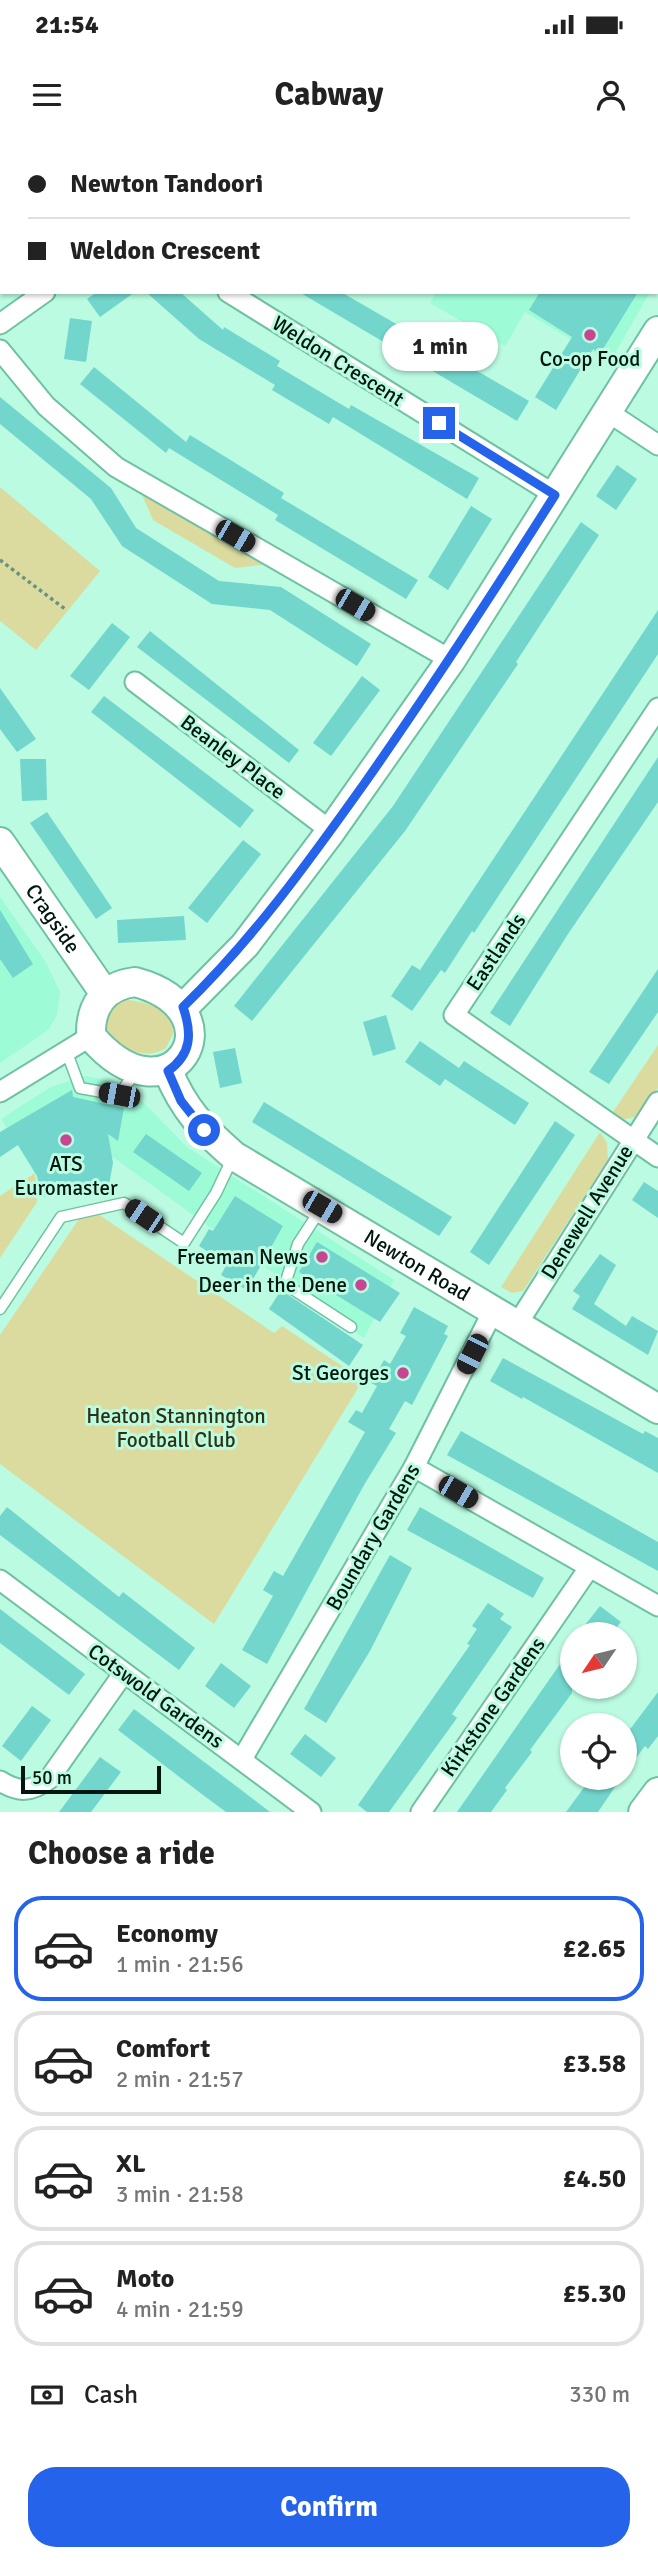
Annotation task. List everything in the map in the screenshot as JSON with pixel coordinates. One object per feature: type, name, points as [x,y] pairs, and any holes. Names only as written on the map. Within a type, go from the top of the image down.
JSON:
[{"type":"street","points":[[0,324],[42,294]]},
{"type":"street","name":"Weldon Crescent","points":[[231,294],[555,495]]},
{"type":"street","points":[[183,1007],[245,945],[331,831],[451,660],[658,331]]},
{"type":"street","points":[[0,350],[46,406],[116,467],[451,660]]},
{"type":"street","points":[[608,412],[658,445]]},
{"type":"street","name":"Beanley Place","points":[[135,682],[331,831]]},
{"type":"street","name":"Eastlands","points":[[632,1139],[454,1015],[658,708]]},
{"type":"street","name":"Cragside","points":[[0,842],[105,994]]},
{"type":"street","points":[[135,982],[162,991],[183,1007],[189,1024],[190,1042],[185,1055],[168,1071],[152,1073],[137,1070],[110,1055],[91,1036],[90,1019],[94,1005],[105,994],[121,984],[135,982]]},
{"type":"street","points":[[0,1092],[91,1036]]},
{"type":"street","name":"Newton Road","points":[[168,1071],[181,1101],[204,1130],[234,1156],[658,1409]]},
{"type":"street","name":"Denewell Avenue","points":[[506,1316],[658,1102]]},
{"type":"street","points":[[632,1139],[658,1157]]},
{"type":"street","name":"Boundary Gardens","points":[[242,1759],[506,1316]]},
{"type":"street","points":[[414,1467],[658,1606]]},
{"type":"street","name":"Kirkstone Gardens","points":[[421,1812],[589,1568]]},
{"type":"street","name":"Cotswold Gardens","points":[[0,1580],[312,1812]]},
{"type":"street","points":[[0,1781],[18,1790],[33,1790],[49,1779],[123,1674]]},
{"type":"street","points":[[643,1812],[658,1792]]},
{"type":"lane","points":[[66,1049],[80,1088],[119,1095],[137,1070]]},
{"type":"lane","points":[[0,1309],[61,1217],[124,1203],[184,1242],[216,1193],[234,1156]]},
{"type":"lane","points":[[322,1207],[298,1244],[285,1283],[351,1327]]},
{"type":"path","points":[[0,560],[65,609]]},
{"type":"shaded area","points":[[435,294],[649,294],[610,362],[525,312],[505,346],[430,303]]},
{"type":"shaded area","points":[[0,897],[45,961],[60,992],[57,1015],[48,1030],[0,1063]]},
{"type":"shaded area","points":[[85,1076],[117,1082],[137,1096],[187,1147],[394,1280],[364,1338],[114,1158],[83,1152],[35,1173],[1,1119],[51,1087]]},
{"type":"green space","points":[[0,487],[100,571],[36,650],[0,621]]},
{"type":"green space","points":[[139,488],[270,564],[235,568],[153,520]]},
{"type":"green space","points":[[129,1000],[159,1008],[170,1018],[173,1034],[166,1048],[158,1052],[142,1053],[118,1044],[105,1033],[105,1020],[109,1010],[116,1003]]},
{"type":"green space","points":[[658,1045],[658,1088],[635,1117],[622,1120],[611,1115]]},
{"type":"green space","points":[[600,1132],[607,1143],[608,1160],[523,1291],[512,1293],[501,1287]]},
{"type":"green space","points":[[35,1173],[37,1202],[0,1258],[0,1196]]},
{"type":"green space","name":"Heaton Stannington Football Club","points":[[95,1212],[274,1333],[282,1326],[363,1380],[214,1624],[0,1464],[0,1335],[81,1216]]},
{"type":"building","points":[[94,294],[132,294],[100,317],[87,299]]},
{"type":"building","points":[[148,294],[182,294],[223,330],[224,327],[280,361],[277,366],[349,409],[351,405],[479,478],[467,499],[333,417],[329,424],[272,390],[275,385],[199,339]]},
{"type":"building","points":[[302,294],[344,294],[529,401],[517,421]]},
{"type":"building","name":"Co-op Food","points":[[539,294],[637,294],[600,354],[593,349],[556,410],[535,397],[572,337],[529,310]]},
{"type":"building","points":[[70,318],[92,321],[86,362],[64,359]]},
{"type":"building","points":[[94,367],[186,442],[190,435],[284,493],[281,498],[418,580],[406,599],[275,520],[278,515],[169,448],[166,453],[80,384]]},
{"type":"building","points":[[0,397],[111,488],[136,528],[219,581],[281,587],[371,644],[357,666],[270,610],[212,604],[122,546],[91,499],[0,424]]},
{"type":"building","points":[[617,465],[637,479],[616,510],[596,496]]},
{"type":"building","points":[[471,506],[492,519],[448,590],[428,577]]},
{"type":"building","points":[[581,522],[599,535],[516,662],[518,664],[405,831],[252,1021],[234,1006],[393,806]]},
{"type":"building","points":[[658,610],[658,654],[474,933],[472,931],[445,973],[441,970],[412,1011],[391,996],[412,965],[420,970]]},
{"type":"building","points":[[112,623],[130,637],[89,690],[70,676]]},
{"type":"building","points":[[150,631],[299,750],[289,763],[137,647]]},
{"type":"building","points":[[362,676],[380,690],[331,756],[313,743]]},
{"type":"building","points":[[0,688],[36,739],[17,752],[0,729]]},
{"type":"building","points":[[104,696],[254,810],[240,828],[91,712]]},
{"type":"building","points":[[658,757],[658,802],[568,934],[510,1026],[490,1013]]},
{"type":"building","points":[[20,759],[46,759],[47,800],[22,801]]},
{"type":"building","points":[[47,812],[112,908],[96,919],[30,823]]},
{"type":"building","points":[[243,840],[261,854],[207,923],[188,908]]},
{"type":"building","points":[[0,910],[33,964],[13,978],[0,959]]},
{"type":"building","points":[[184,916],[186,940],[118,943],[117,920]]},
{"type":"building","points":[[658,969],[658,1012],[609,1084],[589,1072]]},
{"type":"building","points":[[386,1015],[396,1049],[373,1056],[363,1022]]},
{"type":"building","points":[[420,1041],[459,1068],[464,1061],[529,1103],[515,1125],[445,1079],[440,1086],[405,1062]]},
{"type":"building","points":[[235,1048],[242,1083],[220,1088],[213,1052]]},
{"type":"building","name":"ATS Euromaster","points":[[72,1090],[73,1097],[124,1108],[118,1141],[108,1134],[113,1163],[109,1185],[42,1197],[37,1176],[18,1145],[0,1157],[0,1132]]},
{"type":"building","points":[[264,1102],[452,1217],[439,1236],[252,1122]]},
{"type":"building","points":[[555,1121],[575,1135],[489,1265],[470,1252]]},
{"type":"building","points":[[146,1134],[202,1173],[189,1191],[133,1152]]},
{"type":"building","points":[[644,1182],[658,1191],[658,1218],[632,1200]]},
{"type":"building","points":[[235,1196],[283,1226],[247,1290],[221,1275],[227,1264],[199,1246],[209,1229],[213,1231]]},
{"type":"building","points":[[317,1242],[400,1293],[380,1322],[299,1272]]},
{"type":"building","points":[[600,1254],[616,1265],[594,1304],[626,1326],[632,1316],[658,1331],[648,1355],[572,1309],[580,1296],[573,1291]]},
{"type":"building","points":[[281,1290],[363,1345],[349,1366],[269,1309]]},
{"type":"building","points":[[414,1307],[448,1326],[444,1334],[448,1336],[412,1405],[405,1401],[389,1429],[396,1433],[364,1485],[267,1664],[242,1650],[273,1596],[263,1590],[274,1571],[283,1576],[365,1432],[348,1422],[356,1410],[362,1413],[377,1386],[371,1383],[384,1360],[390,1364],[406,1336],[400,1333]]},
{"type":"building","points":[[503,1358],[643,1434],[645,1431],[658,1438],[658,1473],[490,1381]]},
{"type":"building","points":[[461,1431],[658,1542],[658,1571],[447,1455]]},
{"type":"building","points":[[7,1507],[119,1597],[123,1592],[195,1648],[179,1670],[0,1535],[0,1516]]},
{"type":"building","points":[[420,1507],[544,1578],[533,1598],[407,1530]]},
{"type":"building","points":[[390,1555],[412,1568],[370,1651],[326,1723],[304,1709]]},
{"type":"building","points":[[488,1603],[504,1614],[500,1619],[512,1627],[452,1714],[457,1718],[389,1812],[367,1812],[358,1805],[470,1645],[467,1644],[477,1629],[472,1626]]},
{"type":"building","points":[[600,1606],[621,1622],[587,1622]]},
{"type":"building","points":[[0,1609],[85,1674],[69,1695],[0,1643]]},
{"type":"building","points":[[221,1663],[251,1686],[234,1708],[205,1686]]},
{"type":"building","points":[[560,1664],[560,1699],[568,1699],[530,1750],[532,1752],[505,1788],[507,1790],[491,1812],[457,1812]]},
{"type":"building","points":[[658,1692],[658,1736],[648,1749],[645,1746],[637,1757],[637,1720]]},
{"type":"building","points":[[32,1706],[51,1720],[21,1761],[2,1746]]},
{"type":"building","points":[[134,1709],[270,1812],[226,1812],[203,1795],[118,1730]]},
{"type":"building","points":[[305,1734],[336,1758],[321,1777],[290,1754]]},
{"type":"building","points":[[100,1757],[121,1772],[91,1812],[59,1812]]},
{"type":"building","points":[[582,1790],[613,1790],[598,1812],[566,1812]]},
{"type":"place","name":"Co-op Food","points":[[590,335]]},
{"type":"place","name":"ATS Euromaster","points":[[66,1140]]},
{"type":"place","name":"Freeman News","points":[[322,1257]]},
{"type":"place","name":"Deer in the Dene","points":[[361,1285]]},
{"type":"place","name":"St Georges","points":[[403,1373]]},
{"type":"route","points":[[204,1130],[181,1101],[168,1071],[185,1055],[190,1042],[189,1024],[183,1007],[245,945],[331,831],[451,660],[555,495],[439,423]]}]
